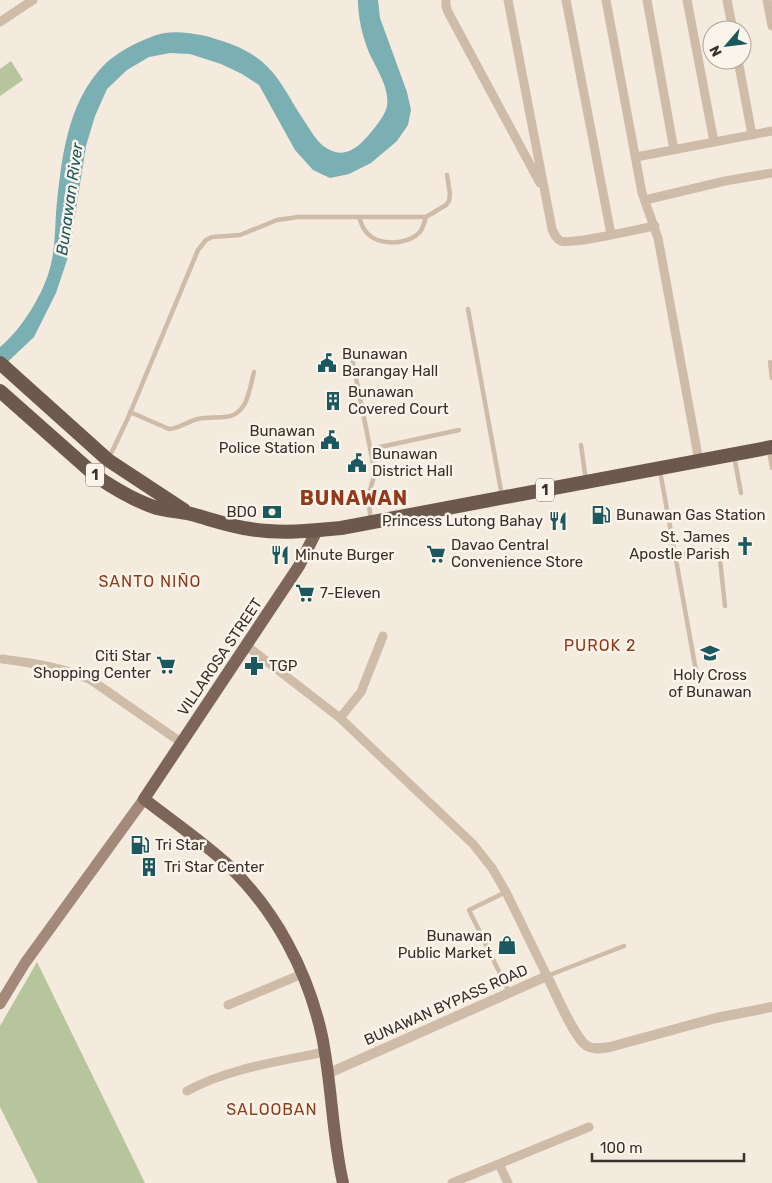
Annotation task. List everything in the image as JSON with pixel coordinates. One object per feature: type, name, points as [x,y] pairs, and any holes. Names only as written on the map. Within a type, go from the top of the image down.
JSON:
[{"type":"highway","name":"1","points":[[0,363],[108,460],[189,513]]},
{"type":"highway","name":"1","points":[[0,391],[96,476],[113,488],[140,502],[248,529],[280,532],[317,530],[372,522],[771,448]]},
{"type":"main road","name":"VILLAROSA STREET","points":[[144,799],[300,566],[317,530]]},
{"type":"main road","points":[[0,1004],[31,955],[144,799],[226,864],[243,880],[263,905],[280,931],[302,974],[317,1016],[328,1074],[334,1134],[343,1183]]},
{"type":"street","points":[[0,22],[33,0]]},
{"type":"street","points":[[446,0],[448,12],[544,192]]},
{"type":"street","points":[[508,0],[544,192],[552,229],[559,240],[573,242],[655,226]]},
{"type":"street","points":[[566,0],[611,234]]},
{"type":"street","points":[[606,0],[645,200],[658,238],[699,462]]},
{"type":"street","points":[[647,0],[674,150]]},
{"type":"street","points":[[687,0],[714,142]]},
{"type":"street","points":[[727,0],[731,20]]},
{"type":"street","points":[[767,0],[772,26]]},
{"type":"street","points":[[740,70],[752,135]]},
{"type":"street","points":[[636,157],[772,131]]},
{"type":"street","points":[[645,200],[717,183],[772,173]]},
{"type":"street","points":[[340,718],[361,692],[383,636]]},
{"type":"street","points":[[247,646],[340,718],[473,844],[492,868],[506,892],[547,976]]},
{"type":"street","points":[[2,659],[59,668],[84,677],[182,743]]},
{"type":"street","points":[[228,1005],[302,974]]},
{"type":"street","name":"BUNAWAN BYPASS ROAD","points":[[328,1074],[547,976],[576,1035],[586,1046],[593,1049],[610,1047],[716,1018],[772,1007]]},
{"type":"street","points":[[187,1091],[230,1072],[324,1052]]},
{"type":"street","points":[[452,1183],[589,1127]]},
{"type":"street","points":[[498,1164],[508,1183]]},
{"type":"lane","points":[[96,476],[108,460],[198,250],[206,240],[212,237],[240,235],[277,220],[298,216],[426,218],[449,201],[450,194],[447,175]]},
{"type":"lane","points":[[359,217],[366,233],[374,239],[393,242],[416,236],[423,227],[426,218]]},
{"type":"lane","points":[[468,309],[502,498]]},
{"type":"lane","points":[[352,358],[376,473],[368,497],[372,522]]},
{"type":"lane","points":[[770,362],[772,378]]},
{"type":"lane","points":[[130,412],[174,429],[196,419],[232,416],[242,409],[246,403],[254,372]]},
{"type":"lane","points":[[371,449],[459,430]]},
{"type":"lane","points":[[581,445],[586,482]]},
{"type":"lane","points":[[771,448],[772,468]]},
{"type":"lane","points":[[734,455],[741,493]]},
{"type":"lane","points":[[660,469],[696,671]]},
{"type":"lane","points":[[675,555],[719,550],[725,606]]},
{"type":"lane","points":[[506,892],[469,910],[509,992]]},
{"type":"lane","points":[[547,976],[624,946]]},
{"type":"green space","points":[[11,61],[23,80],[0,96],[0,69]]},
{"type":"green space","points":[[37,962],[145,1183],[38,1183],[0,1107],[0,1026]]},
{"type":"water","name":"Bunawan River","points":[[358,0],[378,0],[380,18],[407,92],[411,110],[408,125],[397,141],[371,163],[349,174],[330,178],[313,170],[295,150],[259,85],[221,64],[190,54],[170,53],[149,57],[127,70],[107,89],[95,116],[86,146],[69,254],[56,293],[34,337],[0,369],[0,347],[32,309],[48,275],[55,238],[60,174],[68,134],[81,97],[91,80],[104,65],[114,56],[132,45],[163,33],[195,34],[231,44],[258,58],[276,76],[321,144],[328,149],[343,153],[361,143],[378,124],[387,106],[384,84],[362,32]]},
{"type":"place","name":"Bunawan Barangay Hall","points":[[327,363]]},
{"type":"place","name":"Bunawan Covered Court","points":[[333,401]]},
{"type":"place","name":"Bunawan Police Station","points":[[330,440]]},
{"type":"place","name":"Bunawan District Hall","points":[[357,463]]},
{"type":"place","name":"BDO","points":[[272,512]]},
{"type":"place","name":"Bunawan Gas Station","points":[[601,515]]},
{"type":"place","name":"Princess Lutong Bahay","points":[[558,521]]},
{"type":"place","name":"St. James Apostle Parish","points":[[745,546]]},
{"type":"place","name":"Davao Central Convenience Store","points":[[436,554]]},
{"type":"place","name":"Minute Burger","points":[[280,555]]},
{"type":"place","name":"7-Eleven","points":[[305,593]]},
{"type":"place","name":"Holy Cross of Bunawan","points":[[710,653]]},
{"type":"place","name":"Citi Star Shopping Center","points":[[166,665]]},
{"type":"place","name":"TGP","points":[[254,666]]},
{"type":"place","name":"Tri Star","points":[[140,845]]},
{"type":"place","name":"Tri Star Center","points":[[149,867]]},
{"type":"place","name":"Bunawan Public Market","points":[[507,945]]},
{"type":"district","name":"BUNAWAN","points":[[354,498]]},
{"type":"district","name":"SANTO NIÑO","points":[[150,581]]},
{"type":"district","name":"PUROK 2","points":[[600,645]]},
{"type":"district","name":"SALOOBAN","points":[[272,1109]]}]
